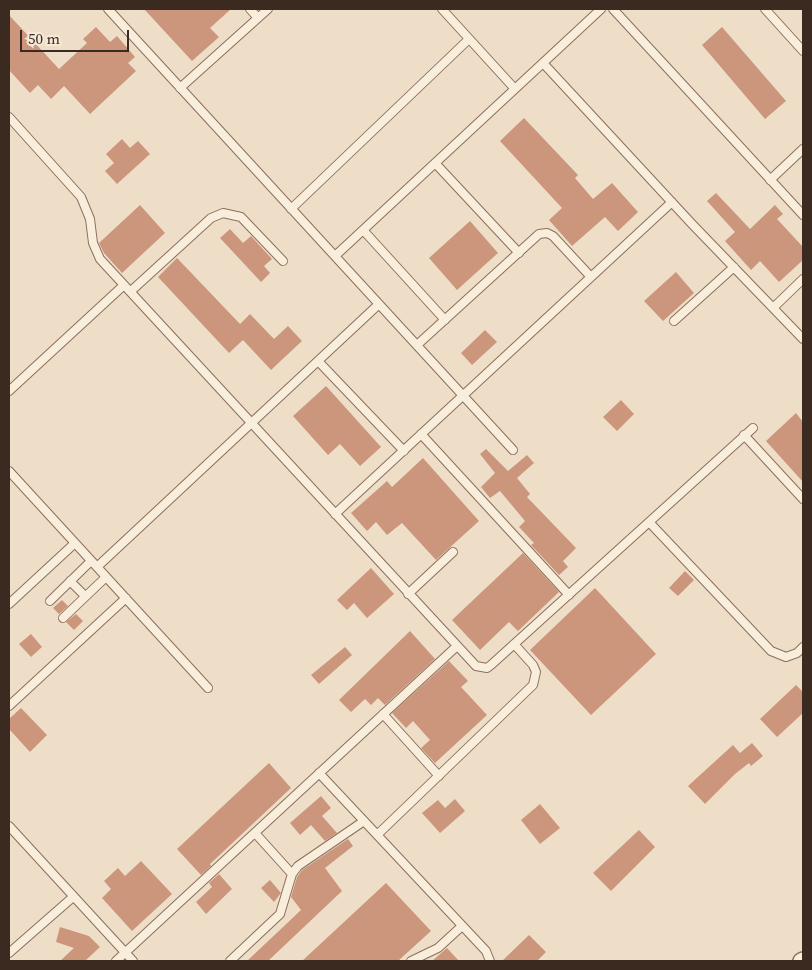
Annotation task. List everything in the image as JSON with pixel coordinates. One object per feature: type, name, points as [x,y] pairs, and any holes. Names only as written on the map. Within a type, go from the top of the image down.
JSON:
[{"type":"lane","points":[[108,9],[514,450]]},
{"type":"lane","points":[[250,9],[258,18]]},
{"type":"lane","points":[[180,88],[268,9]]},
{"type":"lane","points":[[442,9],[515,89]]},
{"type":"lane","points":[[335,256],[601,9]]},
{"type":"lane","points":[[613,9],[803,216]]},
{"type":"lane","points":[[765,9],[803,51]]},
{"type":"lane","points":[[291,209],[469,39]]},
{"type":"lane","points":[[543,63],[803,339]]},
{"type":"lane","points":[[9,117],[81,197],[88,211],[93,243],[97,254],[476,666],[481,668],[492,665],[753,428]]},
{"type":"lane","points":[[770,180],[803,149]]},
{"type":"lane","points":[[435,163],[519,253]]},
{"type":"lane","points":[[336,514],[672,202]]},
{"type":"lane","points":[[131,291],[211,218],[223,213],[241,217],[283,262]]},
{"type":"lane","points":[[363,230],[445,320]]},
{"type":"lane","points":[[417,345],[539,234],[550,234],[591,277]]},
{"type":"lane","points":[[674,321],[734,267]]},
{"type":"lane","points":[[774,307],[803,279]]},
{"type":"lane","points":[[9,391],[124,285]]},
{"type":"lane","points":[[50,601],[70,581],[94,564],[252,423],[379,304]]},
{"type":"lane","points":[[318,361],[404,451]]},
{"type":"lane","points":[[422,434],[569,595]]},
{"type":"lane","points":[[744,435],[803,499]]},
{"type":"lane","points":[[9,471],[208,688]]},
{"type":"lane","points":[[649,522],[771,651],[786,657],[797,653],[803,647]]},
{"type":"lane","points":[[9,604],[74,543]]},
{"type":"lane","points":[[408,594],[453,552]]},
{"type":"lane","points":[[63,618],[106,577]]},
{"type":"lane","points":[[70,581],[85,596]]},
{"type":"lane","points":[[10,703],[126,598]]},
{"type":"lane","points":[[377,835],[533,685],[536,672],[533,665],[514,644]]},
{"type":"lane","points":[[116,961],[457,646]]},
{"type":"lane","points":[[383,714],[439,776]]},
{"type":"lane","points":[[319,774],[486,951],[490,961]]},
{"type":"lane","points":[[230,961],[280,914],[292,874],[303,863],[364,821]]},
{"type":"lane","points":[[9,826],[133,961]]},
{"type":"lane","points":[[254,833],[292,874]]},
{"type":"lane","points":[[9,953],[73,897]]},
{"type":"lane","points":[[411,961],[438,948],[462,926]]},
{"type":"building","points":[[144,9],[231,9],[210,28],[219,37],[192,61]]},
{"type":"building","points":[[9,15],[59,69],[87,43],[83,39],[96,27],[110,42],[117,36],[135,57],[128,63],[136,71],[90,114],[64,86],[51,99],[38,85],[30,93],[9,70]]},
{"type":"building","points":[[722,27],[786,101],[765,119],[702,45]]},
{"type":"building","points":[[524,118],[578,175],[575,178],[593,199],[612,183],[638,212],[618,231],[605,217],[572,246],[549,220],[562,208],[500,141]]},
{"type":"building","points":[[122,139],[130,148],[138,141],[150,154],[117,184],[105,171],[114,163],[106,154]]},
{"type":"building","points":[[716,193],[750,229],[775,205],[783,214],[777,219],[803,247],[803,260],[779,282],[760,261],[751,270],[725,241],[735,232],[707,201]]},
{"type":"building","points":[[140,205],[165,233],[122,273],[104,253],[99,243]]},
{"type":"building","points":[[470,221],[498,253],[457,290],[429,258]]},
{"type":"building","points":[[230,229],[243,243],[251,236],[272,259],[264,266],[270,273],[261,282],[220,238]]},
{"type":"building","points":[[177,258],[240,324],[250,314],[274,339],[288,326],[302,341],[271,370],[243,340],[229,353],[158,277]]},
{"type":"building","points":[[676,272],[694,293],[663,321],[644,301]]},
{"type":"building","points":[[485,330],[497,342],[472,365],[461,353]]},
{"type":"building","points":[[326,386],[381,447],[360,466],[340,444],[328,455],[293,416]]},
{"type":"building","points":[[621,400],[634,414],[617,431],[603,417]]},
{"type":"building","points":[[796,413],[803,422],[803,482],[766,441]]},
{"type":"building","points":[[486,449],[508,471],[527,455],[534,463],[517,478],[530,494],[527,497],[576,548],[563,561],[568,567],[559,575],[531,545],[534,543],[519,527],[525,521],[500,491],[490,498],[481,487],[495,473],[480,454]]},
{"type":"building","points":[[423,458],[479,521],[436,560],[402,523],[387,535],[376,522],[367,531],[351,513],[387,481],[392,487]]},
{"type":"building","points":[[523,553],[559,592],[518,631],[509,622],[480,650],[452,620]]},
{"type":"building","points":[[371,568],[394,594],[367,618],[354,603],[347,610],[337,600]]},
{"type":"building","points":[[685,571],[694,580],[678,596],[669,588]]},
{"type":"building","points":[[595,588],[656,654],[591,715],[530,650]]},
{"type":"building","points":[[62,600],[68,606],[59,614],[53,608]]},
{"type":"building","points":[[76,614],[83,621],[74,630],[66,622]]},
{"type":"building","points":[[410,631],[435,659],[385,705],[378,698],[371,705],[365,699],[351,712],[339,700]]},
{"type":"building","points":[[31,634],[42,647],[31,657],[19,644]]},
{"type":"building","points":[[345,647],[352,655],[319,684],[311,675]]},
{"type":"building","points":[[449,661],[468,681],[461,687],[487,715],[435,763],[421,748],[430,740],[413,721],[406,728],[392,713]]},
{"type":"building","points":[[796,685],[803,692],[803,713],[777,737],[760,719]]},
{"type":"building","points":[[21,708],[47,735],[30,752],[9,729],[9,719]]},
{"type":"building","points":[[752,743],[763,756],[751,766],[749,763],[735,774],[705,804],[688,786],[733,745],[740,753]]},
{"type":"building","points":[[269,763],[291,788],[210,864],[211,866],[201,875],[177,849]]},
{"type":"building","points":[[321,796],[331,808],[322,816],[337,833],[325,841],[311,825],[300,835],[290,823]]},
{"type":"building","points":[[455,799],[465,811],[440,833],[422,813],[438,800],[445,808]]},
{"type":"building","points":[[540,804],[560,828],[540,844],[521,820]]},
{"type":"building","points":[[639,830],[655,847],[611,891],[593,873]]},
{"type":"building","points":[[348,839],[353,846],[325,868],[342,891],[268,961],[247,961],[301,910],[291,897],[297,877],[302,870]]},
{"type":"building","points":[[141,861],[172,894],[132,931],[102,898],[111,889],[104,881],[118,868],[125,876]]},
{"type":"building","points":[[219,874],[232,889],[206,914],[196,902],[212,887],[209,883]]},
{"type":"building","points":[[270,880],[281,893],[274,902],[261,888]]},
{"type":"building","points":[[386,883],[431,931],[398,961],[302,961]]},
{"type":"building","points":[[60,927],[89,936],[100,947],[85,961],[60,961],[74,948],[56,942]]},
{"type":"building","points":[[529,935],[546,952],[537,961],[502,961]]},
{"type":"building","points":[[447,948],[459,961],[432,961]]}]
